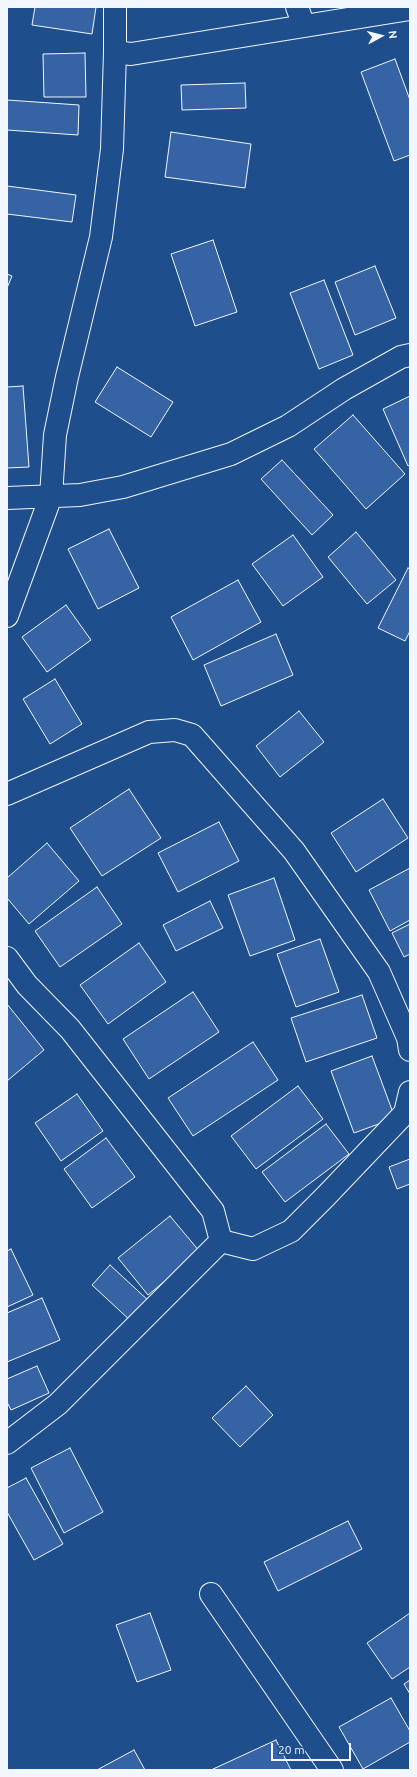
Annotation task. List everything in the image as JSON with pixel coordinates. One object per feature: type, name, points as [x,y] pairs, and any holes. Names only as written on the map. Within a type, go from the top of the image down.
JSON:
[{"type":"street","points":[[7,616],[51,496],[55,435],[67,377],[101,237],[112,149],[115,7]]},
{"type":"street","points":[[115,52],[131,54],[154,52],[301,16],[410,9]]},
{"type":"street","points":[[7,498],[80,495],[124,487],[230,454],[288,426],[344,389],[401,357],[410,355]]},
{"type":"street","points":[[7,794],[149,732],[175,730],[192,735],[294,851],[374,966],[408,1038],[410,1050]]},
{"type":"street","points":[[7,958],[27,985],[70,1029],[213,1211],[221,1241]]},
{"type":"street","points":[[221,1241],[253,1249],[291,1231],[326,1196],[404,1112],[410,1092]]},
{"type":"street","points":[[7,1443],[58,1404],[221,1241]]},
{"type":"street","points":[[211,1594],[332,1770]]},
{"type":"building","points":[[35,7],[96,7],[92,34],[32,25]]},
{"type":"building","points":[[85,53],[86,97],[44,97],[43,54]]},
{"type":"building","points":[[395,59],[410,100],[410,155],[394,161],[361,72]]},
{"type":"building","points":[[245,83],[246,108],[182,110],[181,85]]},
{"type":"building","points":[[7,100],[79,105],[78,135],[7,130]]},
{"type":"building","points":[[171,132],[251,144],[245,188],[165,177]]},
{"type":"building","points":[[7,186],[76,195],[72,222],[7,214]]},
{"type":"building","points":[[213,240],[237,312],[195,326],[171,254]]},
{"type":"building","points":[[375,266],[396,318],[355,335],[335,282]]},
{"type":"building","points":[[7,274],[12,276],[7,288]]},
{"type":"building","points":[[324,280],[353,355],[319,369],[290,293]]},
{"type":"building","points":[[117,367],[173,402],[151,437],[95,402]]},
{"type":"building","points":[[23,386],[29,467],[7,468],[7,387]]},
{"type":"building","points":[[410,396],[410,465],[408,466],[383,409]]},
{"type":"building","points":[[353,415],[405,474],[366,509],[314,449]]},
{"type":"building","points":[[282,460],[333,515],[312,535],[261,479]]},
{"type":"building","points":[[109,529],[139,588],[98,609],[68,549]]},
{"type":"building","points":[[356,532],[396,580],[367,604],[328,557]]},
{"type":"building","points":[[293,535],[323,577],[283,606],[252,564]]},
{"type":"building","points":[[408,568],[410,569],[410,631],[405,641],[378,628]]},
{"type":"building","points":[[238,580],[261,622],[193,660],[171,617]]},
{"type":"building","points":[[66,605],[91,640],[47,672],[22,637]]},
{"type":"building","points":[[276,634],[293,675],[221,706],[204,665]]},
{"type":"building","points":[[55,679],[82,724],[50,744],[23,699]]},
{"type":"building","points":[[299,711],[324,742],[280,777],[256,746]]},
{"type":"building","points":[[129,789],[161,838],[102,876],[70,828]]},
{"type":"building","points":[[383,799],[408,838],[356,872],[331,833]]},
{"type":"building","points":[[219,822],[239,861],[178,892],[158,853]]},
{"type":"building","points":[[47,843],[79,881],[29,924],[7,898],[7,878]]},
{"type":"building","points":[[410,868],[410,920],[390,931],[369,890]]},
{"type":"building","points":[[274,878],[295,940],[250,956],[228,895]]},
{"type":"building","points":[[97,887],[122,924],[60,967],[35,931]]},
{"type":"building","points":[[210,901],[223,928],[176,951],[163,925]]},
{"type":"building","points":[[410,924],[410,954],[404,957],[392,933]]},
{"type":"building","points":[[320,939],[339,992],[296,1007],[277,954]]},
{"type":"building","points":[[139,943],[166,982],[108,1024],[80,985]]},
{"type":"building","points":[[193,992],[219,1032],[149,1079],[123,1039]]},
{"type":"building","points":[[362,995],[377,1038],[306,1062],[291,1018]]},
{"type":"building","points":[[7,1004],[44,1050],[7,1081]]},
{"type":"building","points":[[253,1042],[278,1080],[193,1136],[168,1098]]},
{"type":"building","points":[[372,1056],[395,1118],[354,1133],[331,1071]]},
{"type":"building","points":[[298,1086],[323,1119],[256,1169],[231,1136]]},
{"type":"building","points":[[77,1094],[103,1131],[61,1161],[35,1123]]},
{"type":"building","points":[[326,1124],[349,1154],[285,1202],[262,1172]]},
{"type":"building","points":[[106,1138],[135,1177],[92,1208],[64,1169]]},
{"type":"building","points":[[410,1159],[410,1184],[397,1189],[389,1167]]},
{"type":"building","points":[[170,1216],[200,1252],[148,1295],[118,1258]]},
{"type":"building","points":[[11,1249],[33,1295],[7,1307],[7,1251]]},
{"type":"building","points":[[110,1265],[151,1303],[133,1323],[92,1285]]},
{"type":"building","points":[[42,1298],[60,1340],[7,1362],[7,1313]]},
{"type":"building","points":[[37,1366],[49,1393],[11,1410],[7,1402],[7,1379]]},
{"type":"building","points":[[246,1386],[273,1415],[240,1447],[212,1418]]},
{"type":"building","points":[[70,1448],[103,1512],[64,1533],[31,1468]]},
{"type":"building","points":[[26,1478],[63,1544],[34,1560],[7,1512],[7,1488]]},
{"type":"building","points":[[348,1521],[362,1549],[278,1591],[264,1562]]},
{"type":"building","points":[[150,1613],[171,1670],[137,1682],[116,1625]]},
{"type":"building","points":[[410,1613],[410,1667],[392,1679],[367,1643]]},
{"type":"building","points":[[410,1680],[410,1694],[404,1684]]},
{"type":"building","points":[[391,1698],[410,1731],[410,1742],[363,1769],[339,1727]]},
{"type":"building","points":[[276,1740],[291,1770],[211,1770]]},
{"type":"building","points":[[134,1750],[145,1770],[97,1770]]}]
